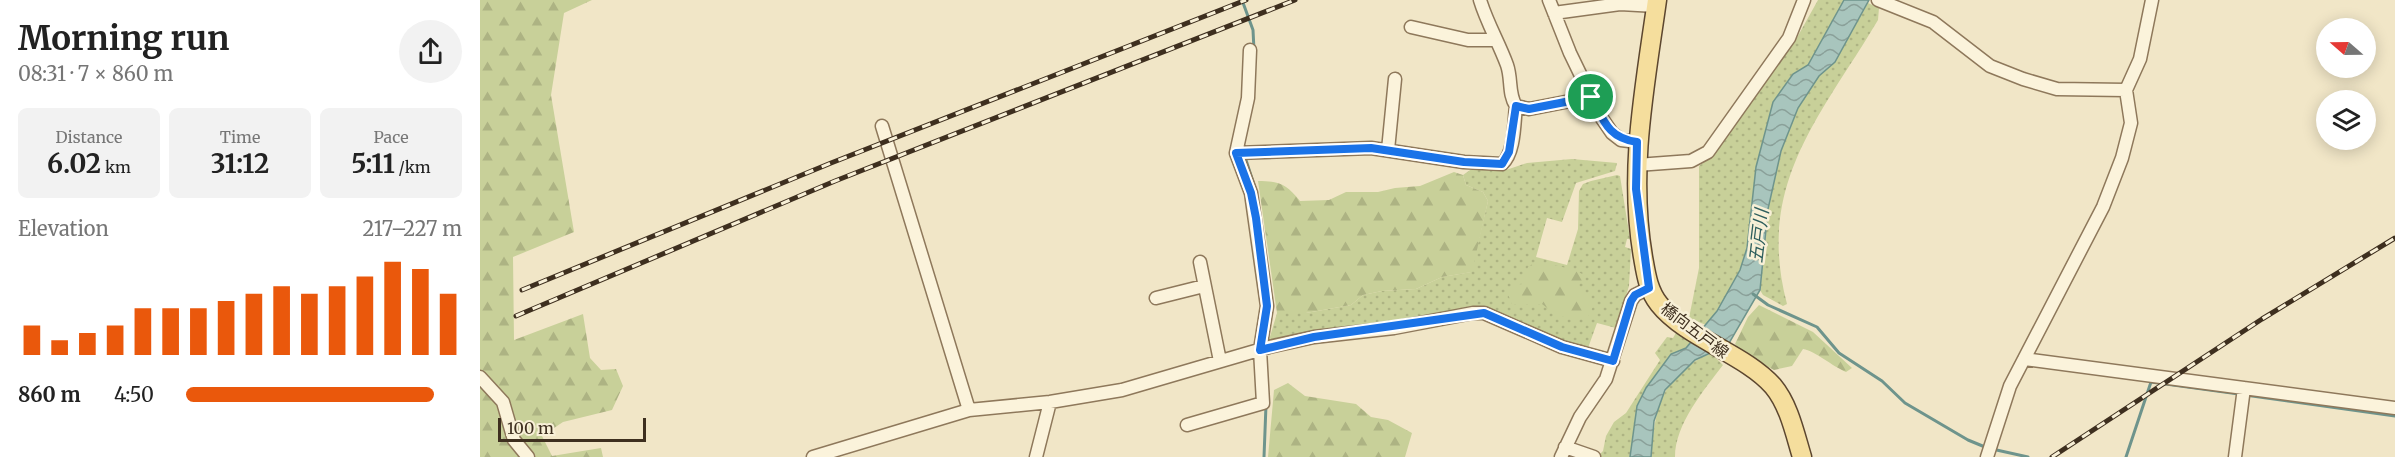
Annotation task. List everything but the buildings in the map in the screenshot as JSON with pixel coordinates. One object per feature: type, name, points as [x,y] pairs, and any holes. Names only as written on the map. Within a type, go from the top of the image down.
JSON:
[{"type":"main road","name":"橋向五戸線","points":[[1657,3],[1637,142],[1636,189],[1641,241],[1649,288],[1659,304],[1679,322],[1758,372],[1774,387],[1787,410],[1802,457]]},
{"type":"street","points":[[1480,0],[1494,40],[1508,66],[1512,101],[1516,106],[1529,109],[1591,97]]},
{"type":"street","points":[[1549,0],[1591,97],[1612,133],[1621,140],[1637,142]]},
{"type":"street","points":[[1637,165],[1691,161],[1708,152],[1789,38],[1804,0]]},
{"type":"street","points":[[1987,457],[2010,386],[2103,207],[2122,158],[2131,123],[2126,90],[2140,59],[2152,0]]},
{"type":"street","points":[[1881,1],[1933,22],[1990,66],[2023,79],[2057,89],[2098,92],[2126,90]]},
{"type":"street","points":[[1554,13],[1577,8],[1657,3]]},
{"type":"street","points":[[1411,27],[1468,40],[1494,40]]},
{"type":"street","points":[[1187,425],[1263,403],[1260,350],[1267,306],[1251,193],[1236,153],[1248,98],[1250,50]]},
{"type":"street","points":[[1388,150],[1395,79]]},
{"type":"street","points":[[1236,153],[1345,148],[1388,150],[1464,162],[1502,164],[1509,152],[1516,106]]},
{"type":"street","points":[[882,126],[969,410]]},
{"type":"street","points":[[1200,262],[1220,361]]},
{"type":"street","points":[[1156,298],[1204,286]]},
{"type":"street","points":[[1593,456],[1563,452],[1580,417],[1606,379],[1631,301],[1635,295],[1649,288]]},
{"type":"street","points":[[813,457],[969,410],[1050,402],[1122,390],[1220,361],[1314,337],[1484,313],[1562,347],[1613,361]]},
{"type":"street","points":[[2024,359],[2395,408]]},
{"type":"street","points":[[480,377],[503,402],[514,440],[528,457]]},
{"type":"street","points":[[2235,457],[2244,388]]},
{"type":"street","points":[[1036,457],[1050,402]]},
{"type":"green space","points":[[480,0],[592,0],[564,13],[551,95],[574,232],[513,257],[514,340],[583,314],[590,358],[601,370],[616,369],[623,386],[612,410],[563,422],[542,436],[552,456],[601,448],[603,457],[480,457]]},
{"type":"green space","points":[[1818,0],[1844,0],[1808,65],[1793,74],[1773,102],[1756,167],[1747,248],[1733,288],[1706,325],[1689,318],[1699,268],[1699,166],[1711,157],[1794,43]]},
{"type":"green space","points":[[1868,3],[1879,8],[1878,20],[1816,120],[1799,153],[1787,187],[1780,222],[1779,261],[1787,304],[1783,306],[1763,295],[1760,290],[1768,209],[1781,151],[1798,108],[1819,76],[1835,62]]},
{"type":"green space","points":[[1572,159],[1617,163],[1615,171],[1576,183],[1562,222],[1547,218],[1536,257],[1567,265],[1578,229],[1579,191],[1583,184],[1617,175],[1620,176],[1630,239],[1627,239],[1625,247],[1631,249],[1629,286],[1616,328],[1597,323],[1588,348],[1565,342],[1480,307],[1269,340],[1277,313],[1306,313],[1351,305],[1363,295],[1382,291],[1416,289],[1442,277],[1471,272],[1488,201],[1483,192],[1466,185],[1463,175],[1473,168],[1506,170],[1527,163]]},
{"type":"green space","points":[[1454,172],[1463,175],[1466,185],[1483,192],[1488,201],[1472,272],[1442,277],[1416,289],[1382,291],[1363,295],[1351,305],[1306,313],[1277,313],[1258,181],[1282,185],[1300,201],[1329,200],[1346,192],[1378,192],[1420,186]]},
{"type":"green space","points":[[1537,261],[1586,276],[1577,287],[1581,293],[1595,302],[1588,317],[1568,318],[1555,314],[1542,304],[1512,304],[1507,292],[1513,285],[1523,284],[1528,267]]},
{"type":"green space","points":[[1759,305],[1813,332],[1852,368],[1846,372],[1803,349],[1792,366],[1774,370],[1741,352],[1735,344],[1748,317]]},
{"type":"green space","points":[[1677,331],[1693,341],[1686,348],[1671,354],[1637,406],[1630,457],[1597,457],[1603,451],[1606,436],[1614,422],[1626,413],[1660,360],[1655,353],[1667,337],[1673,338]]},
{"type":"green space","points":[[1711,353],[1723,365],[1699,396],[1685,420],[1676,445],[1675,457],[1651,457],[1655,423],[1664,395],[1681,372]]},
{"type":"green space","points":[[1288,383],[1305,396],[1356,404],[1371,417],[1388,420],[1412,433],[1405,457],[1268,457],[1274,390]]},
{"type":"water","name":"五戸川","points":[[1844,0],[1869,0],[1835,62],[1819,76],[1798,108],[1781,151],[1768,209],[1760,290],[1728,345],[1695,360],[1665,390],[1654,421],[1651,457],[1630,457],[1637,406],[1646,388],[1671,354],[1686,348],[1717,311],[1740,270],[1747,248],[1756,167],[1773,102],[1793,74],[1808,65]]},
{"type":"waterway","points":[[1242,0],[1253,30],[1254,50]]},
{"type":"waterway","points":[[1245,157],[1255,188]]},
{"type":"waterway","points":[[1258,203],[1262,232]]},
{"type":"waterway","points":[[1753,294],[1768,305],[1817,327],[1839,353],[1882,381],[1905,403],[1968,440],[1985,447]]},
{"type":"waterway","points":[[2126,457],[2151,382],[2239,394]]},
{"type":"waterway","points":[[2245,395],[2395,416]]},
{"type":"waterway","points":[[1264,457],[1266,405]]},
{"type":"waterway","points":[[1992,449],[2028,457]]},
{"type":"railway","points":[[522,290],[831,163],[1246,0]]},
{"type":"railway","points":[[516,316],[835,181],[1295,0]]},
{"type":"railway","points":[[2052,457],[2262,319],[2395,238]]},
{"type":"route","points":[[1591,97],[1612,133],[1621,140],[1637,142],[1636,189],[1641,241],[1649,288],[1635,295],[1631,301],[1613,361],[1562,347],[1484,313],[1461,315],[1394,328],[1314,337],[1260,350],[1267,306],[1251,193],[1236,153],[1371,148],[1464,162],[1502,164],[1507,160],[1509,152],[1516,106],[1529,109],[1591,97]]}]
